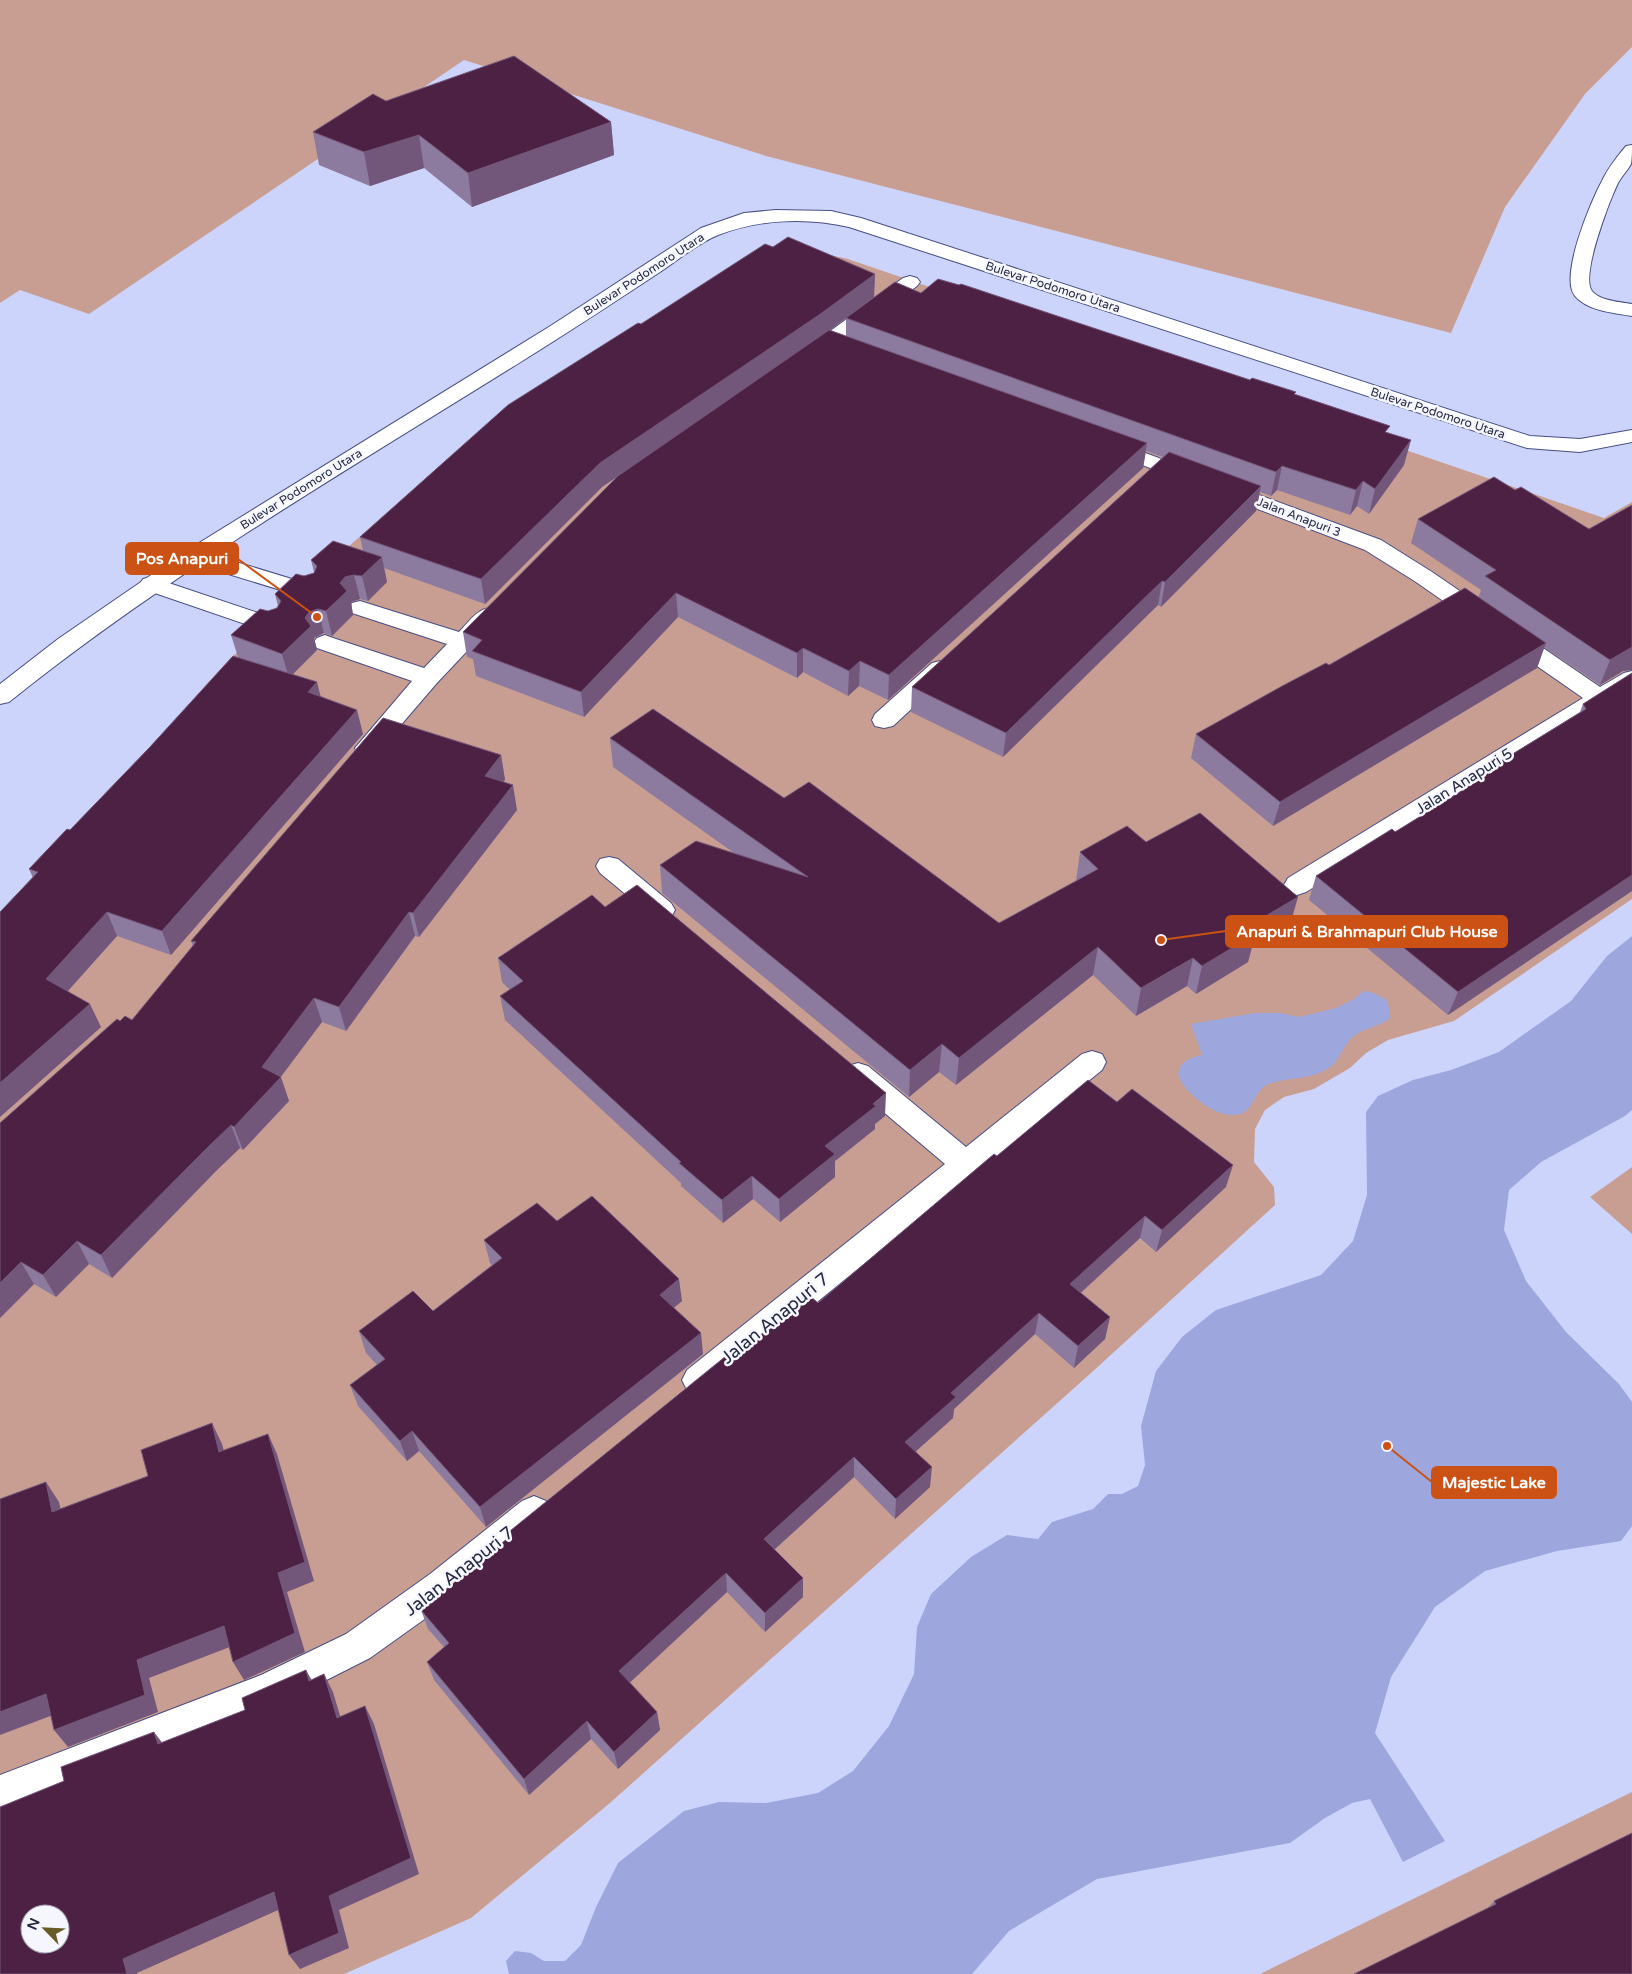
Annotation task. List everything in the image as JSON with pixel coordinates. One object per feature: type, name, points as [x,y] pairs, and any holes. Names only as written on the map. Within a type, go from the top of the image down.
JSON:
[{"type":"street","points":[[1632,150],[1609,185],[1586,248],[1578,281],[1581,292],[1591,300],[1632,310]]},
{"type":"street","name":"Bulevar Podomoro Utara","points":[[0,696],[66,644],[194,556],[560,329],[708,232],[744,219],[776,216],[831,217],[854,222],[1527,442],[1558,448],[1586,446],[1632,436]]},
{"type":"street","points":[[795,366],[836,347],[910,282]]},
{"type":"street","name":"Jalan Anapuri 3","points":[[1090,439],[1155,472],[1373,545],[1424,577],[1599,698]]},
{"type":"street","points":[[194,556],[310,592]]},
{"type":"street","points":[[151,584],[274,626]]},
{"type":"street","points":[[351,768],[428,678],[506,599]]},
{"type":"street","points":[[360,608],[464,641]]},
{"type":"street","points":[[325,643],[428,678]]},
{"type":"street","points":[[884,720],[957,653]]},
{"type":"street","name":"Jalan Anapuri 5","points":[[1297,885],[1632,679]]},
{"type":"street","points":[[609,866],[678,923]]},
{"type":"street","points":[[837,1056],[966,1164]]},
{"type":"street","name":"Jalan Anapuri 7","points":[[678,1396],[1092,1062]]},
{"type":"street","name":"Jalan Anapuri 7","points":[[0,1793],[270,1689],[358,1646],[442,1586],[556,1494]]},
{"type":"shaded area","points":[[0,0],[1632,0],[1632,47],[1585,94],[1505,207],[1451,333],[766,156],[464,60],[89,314],[20,290],[0,303]]},
{"type":"shaded area","points":[[802,249],[848,259],[1604,518],[1632,502],[1632,899],[1454,1021],[1388,1040],[1366,1053],[1350,1068],[1314,1089],[1284,1097],[1265,1110],[1255,1129],[1254,1162],[1274,1187],[1275,1205],[1091,1373],[610,1803],[471,1918],[344,1974],[0,1974],[0,913],[227,662],[331,562],[452,455],[744,257],[766,251]]},
{"type":"shaded area","points":[[1632,1167],[1632,1234],[1590,1197]]},
{"type":"shaded area","points":[[1632,1792],[1632,1974],[1260,1974]]},
{"type":"water","points":[[1632,936],[1632,1110],[1625,1116],[1541,1162],[1509,1190],[1504,1230],[1526,1281],[1566,1332],[1619,1384],[1632,1402],[1632,1526],[1621,1541],[1557,1551],[1485,1571],[1435,1607],[1391,1677],[1375,1733],[1445,1841],[1403,1862],[1370,1799],[1352,1803],[1325,1818],[1290,1843],[1097,1879],[1009,1931],[972,1974],[509,1974],[506,1961],[515,1951],[531,1953],[544,1961],[565,1961],[581,1945],[596,1907],[618,1863],[684,1811],[719,1802],[766,1803],[818,1793],[853,1771],[889,1726],[914,1674],[917,1627],[931,1594],[971,1557],[1007,1535],[1038,1539],[1052,1522],[1093,1509],[1108,1494],[1122,1494],[1138,1486],[1145,1465],[1141,1426],[1156,1371],[1182,1337],[1216,1310],[1321,1275],[1353,1241],[1367,1195],[1366,1112],[1378,1096],[1413,1080],[1451,1070],[1499,1052],[1571,1001],[1607,956]]},
{"type":"water","points":[[1363,991],[1371,992],[1386,999],[1390,1010],[1389,1019],[1355,1035],[1347,1043],[1333,1065],[1322,1072],[1265,1086],[1247,1110],[1238,1114],[1228,1115],[1218,1112],[1188,1091],[1178,1074],[1179,1069],[1184,1063],[1202,1055],[1191,1024],[1255,1013],[1280,1013],[1299,1017],[1336,1008],[1354,999]]},
{"type":"building","points":[[514,56],[611,122],[468,173],[419,135],[364,152],[313,132],[373,94],[386,101]]},
{"type":"building","points":[[788,237],[875,274],[819,315],[600,463],[481,579],[360,537],[508,405],[638,323],[641,324],[765,244],[773,247]]},
{"type":"building","points":[[938,279],[961,284],[1250,380],[1252,378],[1296,392],[1294,394],[1390,426],[1385,432],[1411,440],[1375,489],[1363,481],[1356,490],[1282,466],[1276,472],[846,318],[895,282],[921,293]]},
{"type":"building","points":[[829,330],[1147,443],[889,675],[860,661],[849,671],[803,648],[797,653],[676,593],[581,692],[472,651],[482,640],[463,632],[618,476]]},
{"type":"building","points":[[1169,452],[1261,486],[1165,582],[1162,581],[1006,733],[912,687]]},
{"type":"building","points":[[1494,477],[1515,490],[1521,487],[1589,529],[1632,505],[1632,647],[1610,660],[1485,576],[1496,570],[1418,519]]},
{"type":"building","points":[[333,541],[382,557],[362,576],[345,577],[340,583],[347,591],[326,611],[318,609],[309,612],[305,618],[311,626],[282,654],[231,635],[260,609],[268,611],[277,608],[281,601],[275,594],[296,574],[304,576],[314,573],[317,566],[311,560]]},
{"type":"building","points":[[1465,588],[1546,643],[1280,802],[1196,734],[1326,663],[1329,665]]},
{"type":"building","points":[[233,656],[317,682],[308,692],[357,710],[162,931],[107,912],[46,979],[90,1004],[0,1083],[0,912],[38,872],[29,869],[67,829],[70,830],[149,748]]},
{"type":"building","points":[[1632,673],[1632,875],[1458,992],[1316,876],[1392,829],[1395,832],[1484,777],[1480,774],[1586,709],[1583,704]]},
{"type":"building","points":[[653,709],[784,798],[809,782],[999,923],[1098,869],[1080,852],[1127,826],[1146,842],[1200,813],[1298,897],[1247,927],[1255,934],[1202,966],[1193,958],[1141,988],[1098,947],[959,1058],[942,1044],[910,1070],[660,865],[696,841],[808,877],[610,738]]},
{"type":"building","points":[[383,718],[501,755],[485,776],[513,785],[413,913],[409,912],[339,1007],[314,998],[262,1067],[281,1077],[234,1127],[231,1125],[207,1148],[101,1255],[77,1241],[43,1275],[21,1262],[0,1283],[0,1123],[117,1019],[120,1021],[125,1016],[132,1020],[196,942],[191,941]]},
{"type":"building","points":[[637,885],[886,1093],[873,1104],[876,1106],[825,1146],[835,1154],[779,1199],[752,1176],[722,1200],[679,1163],[681,1162],[500,996],[523,981],[498,958],[592,895],[605,907]]},
{"type":"building","points":[[1088,1080],[1117,1102],[1132,1089],[1233,1165],[1162,1230],[1145,1216],[1070,1284],[1110,1317],[1078,1346],[1039,1313],[951,1393],[956,1397],[905,1442],[932,1467],[896,1499],[854,1457],[764,1539],[803,1578],[765,1613],[726,1573],[619,1671],[657,1712],[614,1752],[587,1721],[524,1779],[427,1662],[449,1643],[421,1610],[508,1538],[505,1535],[726,1356],[730,1360],[809,1295],[818,1303],[994,1154],[997,1156]]},
{"type":"building","points":[[592,1196],[679,1279],[660,1295],[701,1333],[480,1507],[412,1431],[400,1441],[350,1385],[385,1359],[359,1331],[413,1291],[433,1311],[502,1258],[484,1240],[537,1203],[557,1221]]},
{"type":"building","points":[[212,1423],[219,1452],[268,1434],[305,1562],[278,1573],[295,1633],[233,1662],[224,1626],[137,1660],[145,1695],[54,1730],[46,1694],[0,1712],[0,1499],[46,1482],[52,1512],[148,1476],[141,1450]]},
{"type":"building","points":[[306,1670],[309,1681],[324,1674],[337,1718],[365,1706],[411,1858],[329,1896],[339,1933],[289,1955],[274,1892],[123,1959],[127,1974],[0,1974],[0,1807],[64,1781],[61,1767],[154,1732],[158,1744],[245,1710],[242,1698]]},
{"type":"building","points":[[1632,1833],[1632,1974],[1354,1974],[1496,1904],[1494,1901]]},
{"type":"place","name":"Pos Anapuri","points":[[317,617]]},
{"type":"place","name":"Anapuri & Brahmapuri Club House","points":[[1161,940]]},
{"type":"place","name":"Majestic Lake","points":[[1387,1446]]}]
